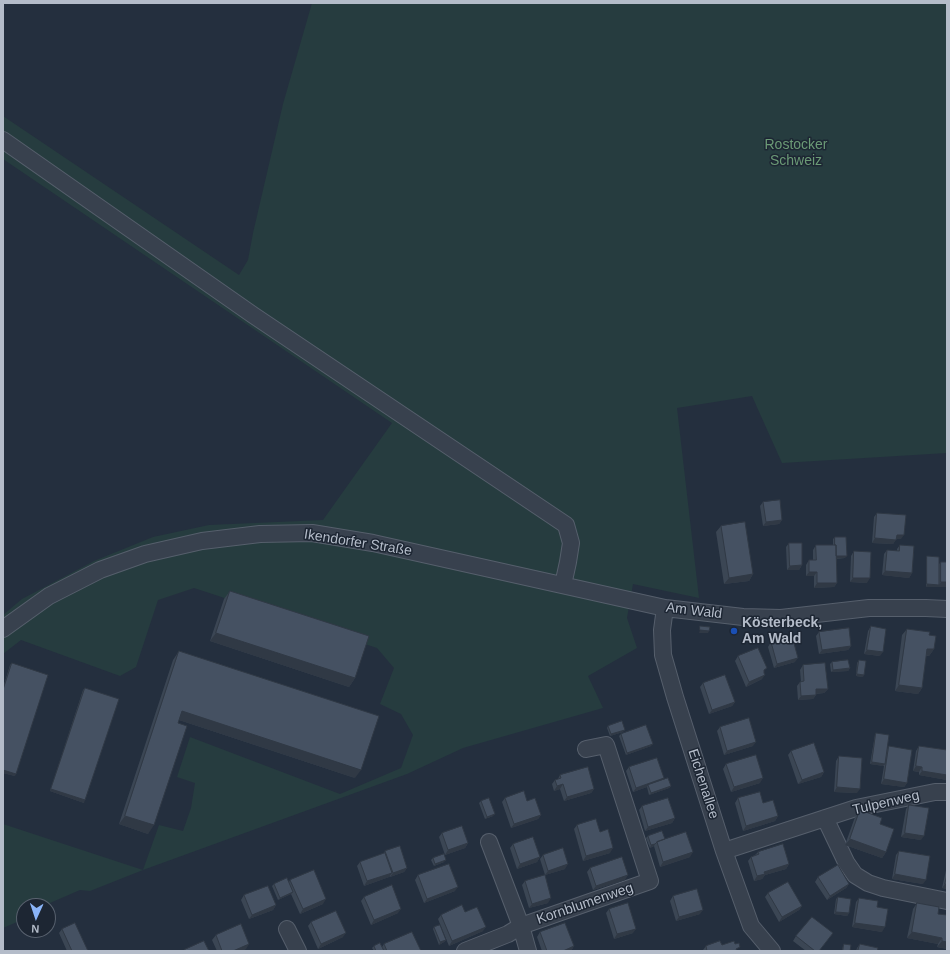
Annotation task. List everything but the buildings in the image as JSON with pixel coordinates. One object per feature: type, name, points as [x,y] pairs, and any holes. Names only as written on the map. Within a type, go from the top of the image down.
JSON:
[{"type":"street","points":[[3,140],[253,315],[566,525],[571,543],[563,585]]},
{"type":"street","name":"Ikendorfer Straße","points":[[3,629],[49,596],[106,568],[145,554],[202,540],[260,534],[312,533],[373,543],[563,585]]},
{"type":"street","name":"Am Wald","points":[[563,585],[665,608],[743,617],[781,618],[869,608],[947,609]]},
{"type":"street","name":"Eichenallee","points":[[665,608],[662,630],[663,655],[724,851],[751,926],[772,951]]},
{"type":"street","name":"Kornblumenweg","points":[[465,951],[508,934],[520,926],[650,881],[606,745],[586,749]]},
{"type":"street","name":"Tulpenweg","points":[[724,851],[856,808],[935,792],[947,792]]},
{"type":"street","points":[[825,818],[846,862],[855,875],[868,883],[883,888],[947,901]]},
{"type":"street","name":"Kornblumenweg","points":[[490,842],[528,951]]},
{"type":"street","points":[[287,929],[298,951]]},
{"type":"green space","name":"Rostocker Schweiz","points":[[312,3],[947,3],[947,453],[782,463],[752,396],[677,408],[699,598],[633,584],[627,618],[637,648],[588,676],[603,708],[463,748],[407,774],[143,870],[159,825],[183,831],[191,808],[195,783],[177,777],[190,737],[340,794],[401,768],[413,735],[401,714],[380,704],[394,668],[377,648],[194,588],[158,600],[136,667],[120,676],[21,640],[3,654],[3,615],[22,599],[94,561],[153,537],[209,525],[323,520],[392,423],[3,159],[3,116],[239,275],[248,260],[283,104]]},
{"type":"green space","points":[[3,824],[143,870],[90,891],[80,890],[56,900],[56,898],[16,898],[16,922],[3,928]]},
{"type":"place","name":"Kösterbeck, Am Wald","points":[[734,631]]}]
